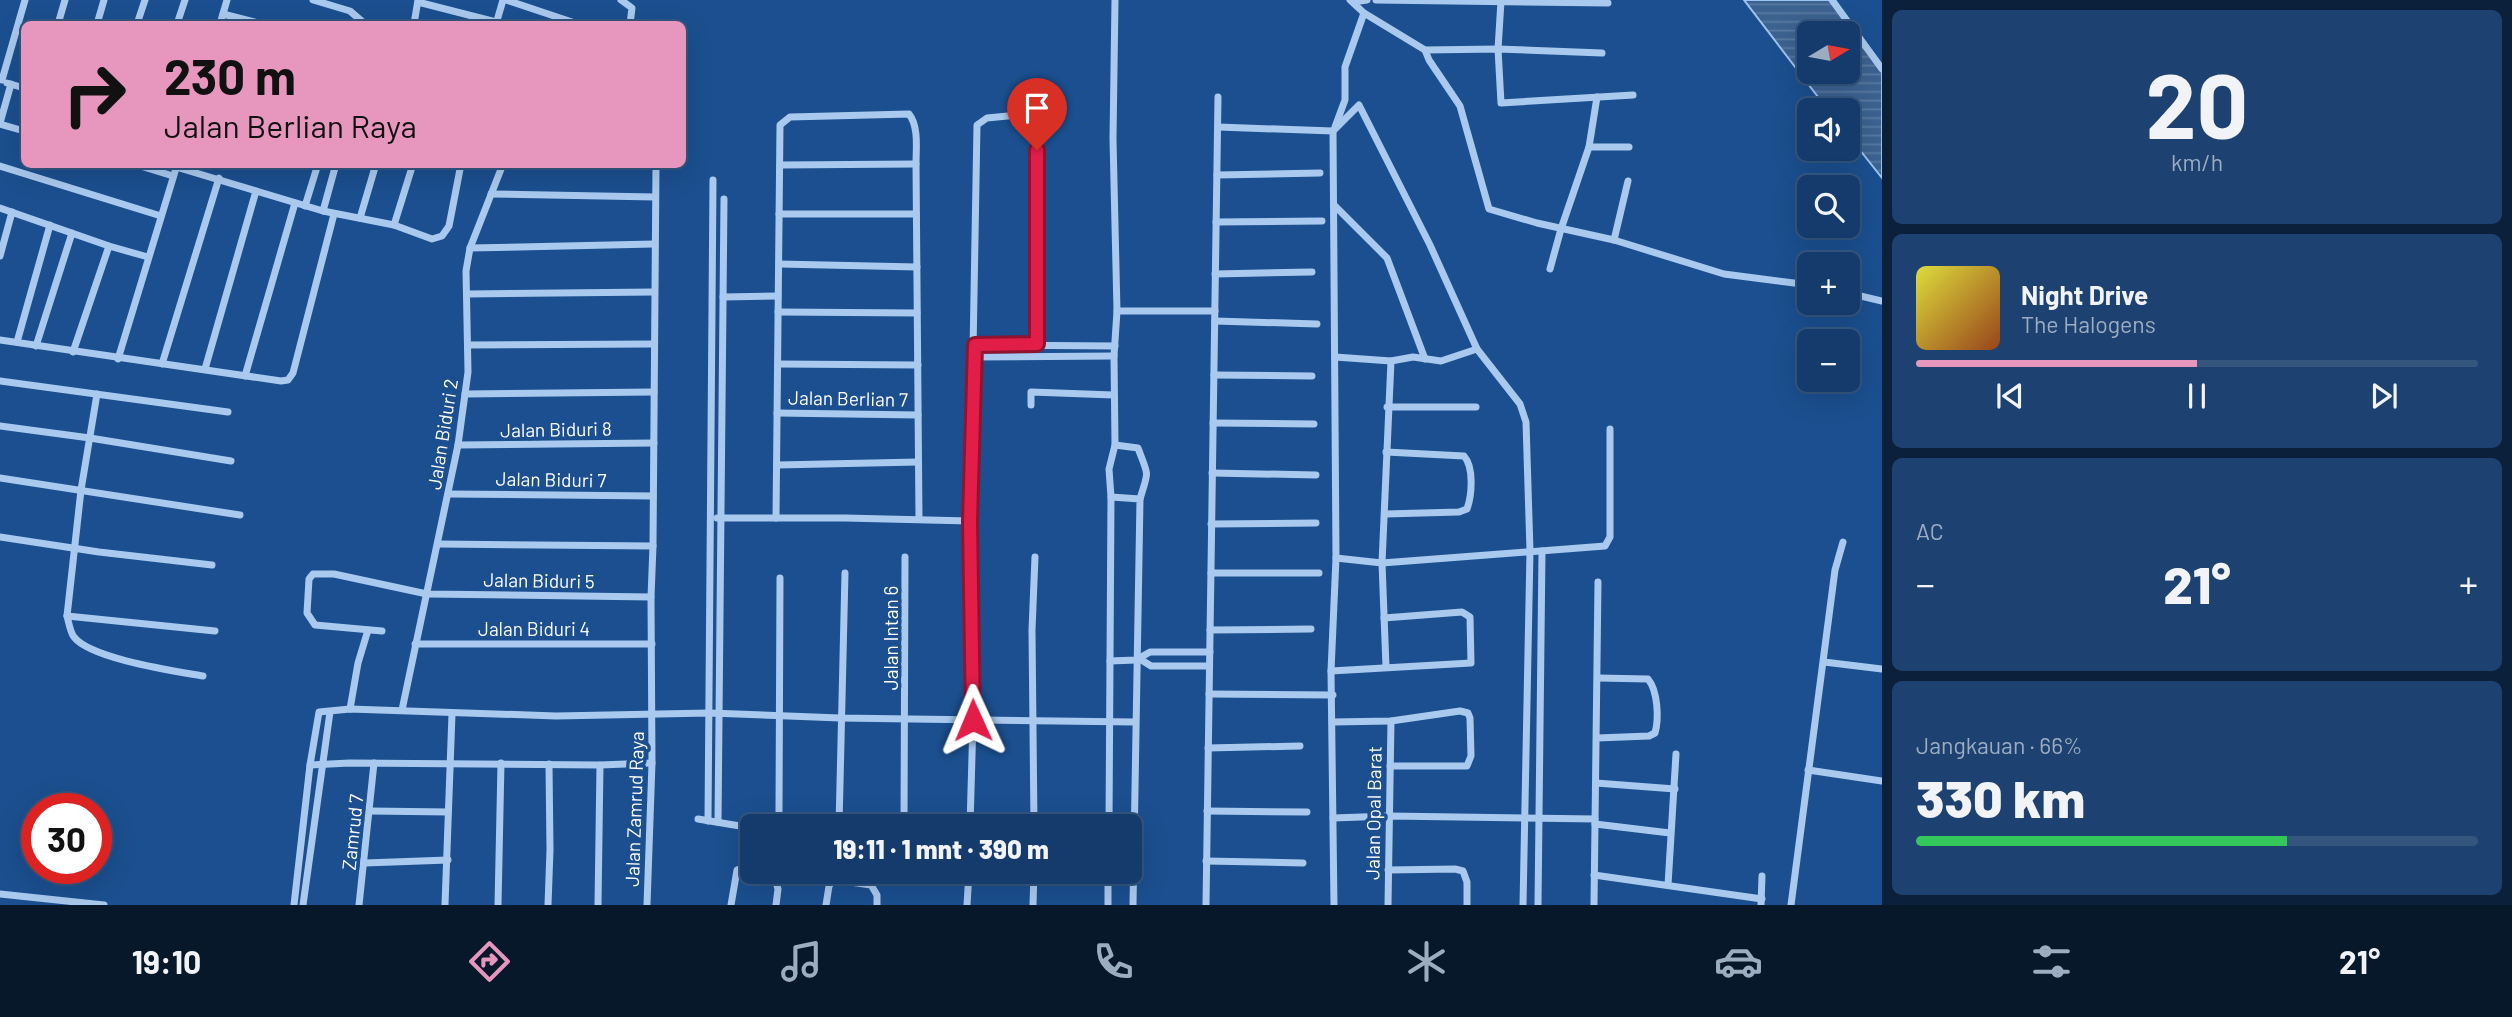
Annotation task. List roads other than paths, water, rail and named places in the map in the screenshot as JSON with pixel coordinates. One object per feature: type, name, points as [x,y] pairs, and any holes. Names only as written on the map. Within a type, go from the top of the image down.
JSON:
[{"type":"street","points":[[21,87],[1,80],[25,0]]},
{"type":"street","points":[[59,21],[65,0]]},
{"type":"street","points":[[98,21],[104,0]]},
{"type":"street","points":[[138,21],[145,0]]},
{"type":"street","points":[[178,21],[185,0]]},
{"type":"street","points":[[220,21],[227,0]]},
{"type":"street","points":[[313,0],[350,11],[359,21]]},
{"type":"street","points":[[350,11],[353,0]]},
{"type":"street","points":[[497,21],[504,0],[569,21]]},
{"type":"street","points":[[621,0],[632,8],[630,21]]},
{"type":"street","points":[[1109,814],[1109,469],[1115,445],[1116,311],[1113,139],[1115,0]]},
{"type":"street","points":[[1352,1],[1367,0]]},
{"type":"street","points":[[1376,0],[1608,3]]},
{"type":"street","points":[[1832,0],[1882,69]]},
{"type":"street","points":[[415,21],[418,1],[489,21]]},
{"type":"street","points":[[1352,1],[1363,13],[1425,50],[1498,49],[1602,53]]},
{"type":"street","points":[[1501,1],[1498,49],[1502,103],[1633,95]]},
{"type":"street","points":[[1334,905],[1334,722],[1331,671],[1336,558],[1333,131],[1345,100],[1345,67],[1363,13]]},
{"type":"street","points":[[223,14],[250,21]]},
{"type":"street","points":[[1425,50],[1429,61],[1460,106],[1489,209],[1614,240],[1724,274],[1797,283]]},
{"type":"street","points":[[11,84],[0,123],[21,130]]},
{"type":"street","points":[[1206,905],[1218,97]]},
{"type":"street","points":[[1550,269],[1589,147],[1597,97]]},
{"type":"street","points":[[1218,128],[1333,131],[1359,105],[1430,244],[1477,349],[1520,404],[1526,422],[1530,551],[1523,905]]},
{"type":"street","points":[[776,518],[780,125],[790,117],[909,114],[915,129],[916,164],[919,519]]},
{"type":"street","points":[[970,814],[973,720],[970,521],[977,125],[987,118],[1029,114],[1034,116],[1037,122],[1037,344]]},
{"type":"street","points":[[1589,147],[1629,147]]},
{"type":"street","points":[[780,164],[916,164]]},
{"type":"street","points":[[0,166],[161,216]]},
{"type":"street","points":[[147,168],[173,176]]},
{"type":"street","points":[[118,359],[176,168]]},
{"type":"street","points":[[184,168],[305,206],[394,225],[432,239],[442,236],[449,226],[460,168]]},
{"type":"street","points":[[305,206],[315,168]]},
{"type":"street","points":[[323,211],[335,168]]},
{"type":"street","points":[[360,218],[375,168]]},
{"type":"street","points":[[394,225],[412,168]]},
{"type":"street","name":"Jalan Biduri 2","points":[[402,710],[458,445],[468,345],[466,271],[470,248],[501,168]]},
{"type":"street","name":"Jalan Zamrud Raya","points":[[647,905],[653,714],[651,597],[656,168]]},
{"type":"street","points":[[1217,175],[1320,173]]},
{"type":"street","points":[[314,176],[331,181]]},
{"type":"street","points":[[162,364],[219,178]]},
{"type":"street","points":[[713,180],[712,480],[717,518]]},
{"type":"street","points":[[1614,240],[1628,181]]},
{"type":"street","points":[[205,369],[256,191]]},
{"type":"street","points":[[491,194],[655,197]]},
{"type":"street","points":[[708,821],[711,628],[721,481],[724,199]]},
{"type":"street","points":[[245,376],[295,203]]},
{"type":"street","points":[[1335,206],[1387,258],[1425,359]]},
{"type":"street","points":[[0,208],[148,257]]},
{"type":"street","points":[[0,256],[12,212]]},
{"type":"street","points":[[0,340],[281,382],[288,380],[293,373],[334,214]]},
{"type":"street","points":[[779,214],[916,214]]},
{"type":"street","points":[[1216,222],[1322,221]]},
{"type":"street","points":[[17,342],[50,225]]},
{"type":"street","points":[[36,345],[72,233]]},
{"type":"street","points":[[470,248],[654,244]]},
{"type":"street","points":[[74,352],[110,246]]},
{"type":"street","points":[[713,255],[723,255]]},
{"type":"street","points":[[779,264],[917,267]]},
{"type":"street","points":[[1215,274],[1312,272]]},
{"type":"street","points":[[467,294],[654,292]]},
{"type":"street","points":[[1860,295],[1882,300]]},
{"type":"street","points":[[723,297],[778,296]]},
{"type":"street","points":[[1116,311],[1215,311]]},
{"type":"street","points":[[778,312],[917,313]]},
{"type":"street","points":[[1215,321],[1317,324]]},
{"type":"street","points":[[468,345],[654,344]]},
{"type":"street","points":[[975,345],[1115,346]]},
{"type":"street","points":[[1335,357],[1391,360],[1413,357],[1441,361],[1477,349]]},
{"type":"street","points":[[974,357],[1114,356]]},
{"type":"street","points":[[1386,667],[1382,563],[1391,360]]},
{"type":"street","points":[[778,364],[918,365]]},
{"type":"street","points":[[1214,375],[1312,376]]},
{"type":"street","points":[[0,381],[228,412]]},
{"type":"street","points":[[712,387],[722,388]]},
{"type":"street","points":[[465,394],[654,392]]},
{"type":"street","points":[[1031,405],[1031,392],[1114,395]]},
{"type":"street","points":[[97,394],[81,490],[67,616],[73,636],[80,642],[137,664],[203,676]]},
{"type":"street","points":[[1387,407],[1476,407]]},
{"type":"street","name":"Jalan Berlian 7","points":[[777,413],[918,415]]},
{"type":"street","points":[[1213,423],[1314,424]]},
{"type":"street","points":[[0,426],[231,461]]},
{"type":"street","points":[[1336,558],[1382,563],[1605,546],[1609,543],[1610,429]]},
{"type":"street","name":"Jalan Biduri 8","points":[[458,445],[654,443]]},
{"type":"street","points":[[1115,445],[1138,448],[1147,469],[1148,480],[1140,499],[1138,660],[1134,722],[1133,905]]},
{"type":"street","points":[[1385,514],[1459,512],[1467,509],[1470,500],[1469,462],[1464,456],[1386,452]]},
{"type":"street","points":[[776,465],[918,462]]},
{"type":"street","points":[[1212,473],[1316,475]]},
{"type":"street","points":[[0,478],[240,515]]},
{"type":"street","points":[[712,480],[721,481]]},
{"type":"street","name":"Jalan Biduri 7","points":[[449,494],[653,496]]},
{"type":"street","points":[[1111,497],[1140,499]]},
{"type":"street","points":[[717,518],[970,521]]},
{"type":"street","points":[[1211,524],[1316,523]]},
{"type":"street","points":[[0,537],[212,565]]},
{"type":"street","points":[[1791,905],[1835,570],[1843,542]]},
{"type":"street","points":[[438,544],[653,546]]},
{"type":"street","points":[[1538,905],[1542,551]]},
{"type":"street","name":"Jalan Intan 6","points":[[904,814],[905,557]]},
{"type":"street","points":[[1034,814],[1032,630],[1035,557]]},
{"type":"street","points":[[716,572],[720,629],[719,822]]},
{"type":"street","points":[[839,814],[845,573]]},
{"type":"street","points":[[1211,573],[1318,573]]},
{"type":"street","name":"Jalan Biduri 5","points":[[368,630],[315,625],[310,620],[307,613],[307,593],[309,579],[313,574],[334,574],[427,594],[651,597]]},
{"type":"street","points":[[779,812],[780,578]]},
{"type":"street","points":[[1594,905],[1598,582]]},
{"type":"street","points":[[1331,671],[1471,663],[1470,617],[1467,614],[1462,612],[1384,618]]},
{"type":"street","points":[[67,616],[215,631]]},
{"type":"street","points":[[711,628],[720,629]]},
{"type":"street","points":[[1210,630],[1311,629]]},
{"type":"street","points":[[350,709],[358,663],[368,630],[382,631]]},
{"type":"street","name":"Jalan Biduri 4","points":[[415,644],[652,644]]},
{"type":"street","points":[[1138,660],[1147,653],[1210,652]]},
{"type":"street","points":[[1110,661],[1138,660],[1151,666],[1209,666]]},
{"type":"street","points":[[1824,662],[1882,669]]},
{"type":"street","points":[[1597,738],[1649,736],[1655,733],[1657,726],[1653,685],[1648,680],[1598,677]]},
{"type":"street","points":[[710,694],[720,695]]},
{"type":"street","points":[[1209,694],[1333,695]]},
{"type":"street","points":[[294,905],[310,765],[319,712],[350,709],[556,716],[710,713],[840,718],[1134,722]]},
{"type":"street","points":[[1334,722],[1391,722],[1460,711],[1468,713],[1471,755],[1469,764],[1463,767],[1390,765]]},
{"type":"street","points":[[303,905],[330,712]]},
{"type":"street","points":[[445,905],[452,713]]},
{"type":"street","name":"Jalan Opal Barat","points":[[1388,905],[1391,722]]},
{"type":"street","points":[[710,727],[719,727]]},
{"type":"street","points":[[1208,748],[1300,746]]},
{"type":"street","points":[[1668,885],[1676,754]]},
{"type":"street","points":[[310,765],[450,762],[600,765],[652,763]]},
{"type":"street","name":"Zamrud 7","points":[[359,905],[374,763]]},
{"type":"street","points":[[498,905],[501,763]]},
{"type":"street","points":[[548,905],[549,764]]},
{"type":"street","points":[[598,905],[600,765]]},
{"type":"street","points":[[1808,770],[1882,781]]},
{"type":"street","points":[[1596,783],[1675,789]]},
{"type":"street","points":[[370,811],[448,812]]},
{"type":"street","points":[[1207,811],[1307,812]]},
{"type":"street","points":[[1333,818],[1538,817],[1670,833]]},
{"type":"street","points":[[698,820],[740,826]]},
{"type":"street","points":[[365,863],[448,860]]},
{"type":"street","points":[[1206,861],[1303,863]]},
{"type":"street","points":[[731,905],[737,870],[740,869]]},
{"type":"street","points":[[1388,870],[1462,871],[1468,883],[1467,905]]},
{"type":"street","points":[[1594,876],[1668,885],[1761,902],[1762,876]]},
{"type":"street","points":[[826,905],[829,886],[835,881],[844,881],[871,886],[877,895],[877,905]]},
{"type":"street","points":[[776,905],[777,884]]},
{"type":"street","points":[[967,905],[968,884]]},
{"type":"street","points":[[1033,905],[1034,884]]},
{"type":"street","points":[[1108,884],[1108,905]]},
{"type":"street","points":[[0,894],[104,905]]},
{"type":"water","points":[[1744,0],[1832,0],[1847,21],[1797,21],[1797,69]]},
{"type":"water","points":[[1860,39],[1882,69],[1882,178],[1860,150],[1860,98],[1819,98],[1808,84],[1860,84]]}]
